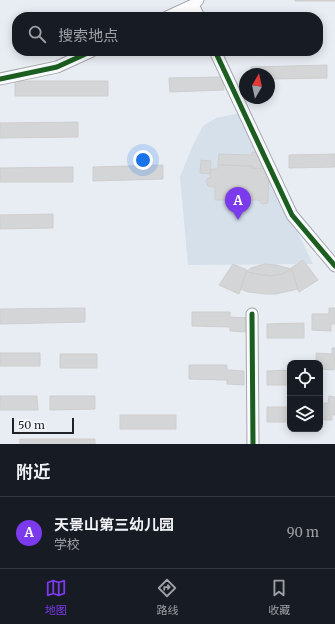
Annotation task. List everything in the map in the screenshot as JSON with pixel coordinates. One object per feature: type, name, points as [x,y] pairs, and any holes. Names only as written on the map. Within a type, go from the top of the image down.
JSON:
[{"type":"street","points":[[177,12],[196,3]]},
{"type":"street","points":[[0,79],[57,67],[81,56]]},
{"type":"street","points":[[217,56],[292,215],[335,266]]},
{"type":"street","points":[[252,314],[253,444]]},
{"type":"shaded area","points":[[240,113],[313,264],[188,265],[180,177],[192,147],[203,126],[216,118]]},
{"type":"building","points":[[335,0],[335,1],[295,1]]},
{"type":"building","points":[[327,65],[327,78],[275,79],[275,68],[251,67]]},
{"type":"building","points":[[223,77],[224,90],[170,92],[169,78]]},
{"type":"building","points":[[15,81],[108,81],[108,96],[15,96]]},
{"type":"building","points":[[78,122],[78,137],[0,138],[0,123]]},
{"type":"building","points":[[252,152],[257,153],[269,169],[252,168],[252,166],[218,165],[219,154],[252,155]]},
{"type":"building","points":[[335,154],[335,167],[289,168],[289,155]]},
{"type":"building","points":[[201,160],[211,161],[210,174],[200,173]]},
{"type":"building","points":[[163,165],[163,179],[93,181],[93,167]]},
{"type":"building","points":[[218,165],[252,166],[252,168],[269,169],[268,202],[262,204],[259,200],[251,200],[249,204],[244,204],[242,199],[233,199],[232,204],[226,204],[225,200],[215,200],[215,187],[208,186],[206,181],[210,178],[211,169],[218,169]]},
{"type":"building","points":[[73,167],[73,182],[0,182],[0,168]]},
{"type":"building","points":[[53,214],[53,228],[0,229],[0,215]]},
{"type":"building","points":[[303,260],[318,280],[299,292],[291,268]]},
{"type":"building","points":[[233,264],[247,270],[239,294],[219,285]]},
{"type":"building","points":[[264,264],[292,269],[282,274],[270,276],[246,272],[251,268]]},
{"type":"building","points":[[292,269],[298,289],[276,294],[267,294],[248,292],[241,289],[246,272],[270,276],[282,274]]},
{"type":"building","points":[[85,308],[85,322],[0,324],[0,309]]},
{"type":"building","points":[[329,308],[335,308],[335,324],[331,324],[331,331],[312,330],[312,314],[329,314]]},
{"type":"building","points":[[192,312],[230,312],[230,317],[248,318],[247,332],[230,331],[230,327],[192,326]]},
{"type":"building","points":[[304,323],[304,338],[267,338],[267,324]]},
{"type":"building","points":[[332,348],[335,348],[334,370],[323,369],[323,360],[316,360],[316,353],[332,354]]},
{"type":"building","points":[[0,353],[40,353],[40,366],[0,366]]},
{"type":"building","points":[[60,354],[97,354],[97,368],[60,368]]},
{"type":"building","points":[[189,365],[227,365],[227,370],[244,371],[244,385],[227,384],[227,380],[189,379]]},
{"type":"building","points":[[287,370],[287,385],[267,385],[267,371]]},
{"type":"building","points":[[0,396],[37,396],[38,410],[0,410]]},
{"type":"building","points":[[50,396],[95,396],[95,409],[50,410]]},
{"type":"building","points":[[329,396],[335,397],[335,415],[332,415],[332,420],[323,420],[323,403],[328,403]]},
{"type":"building","points":[[267,407],[287,407],[287,422],[267,422]]},
{"type":"building","points":[[120,415],[176,415],[176,429],[120,429]]},
{"type":"building","points":[[20,439],[95,439],[95,444],[20,444]]},
{"type":"cycle path","points":[[0,79],[57,67],[81,56]]},
{"type":"cycle path","points":[[217,56],[292,215],[335,266]]},
{"type":"cycle path","points":[[252,314],[253,444]]},
{"type":"place","name":"天景山第三幼儿园","points":[[238,220]]}]
